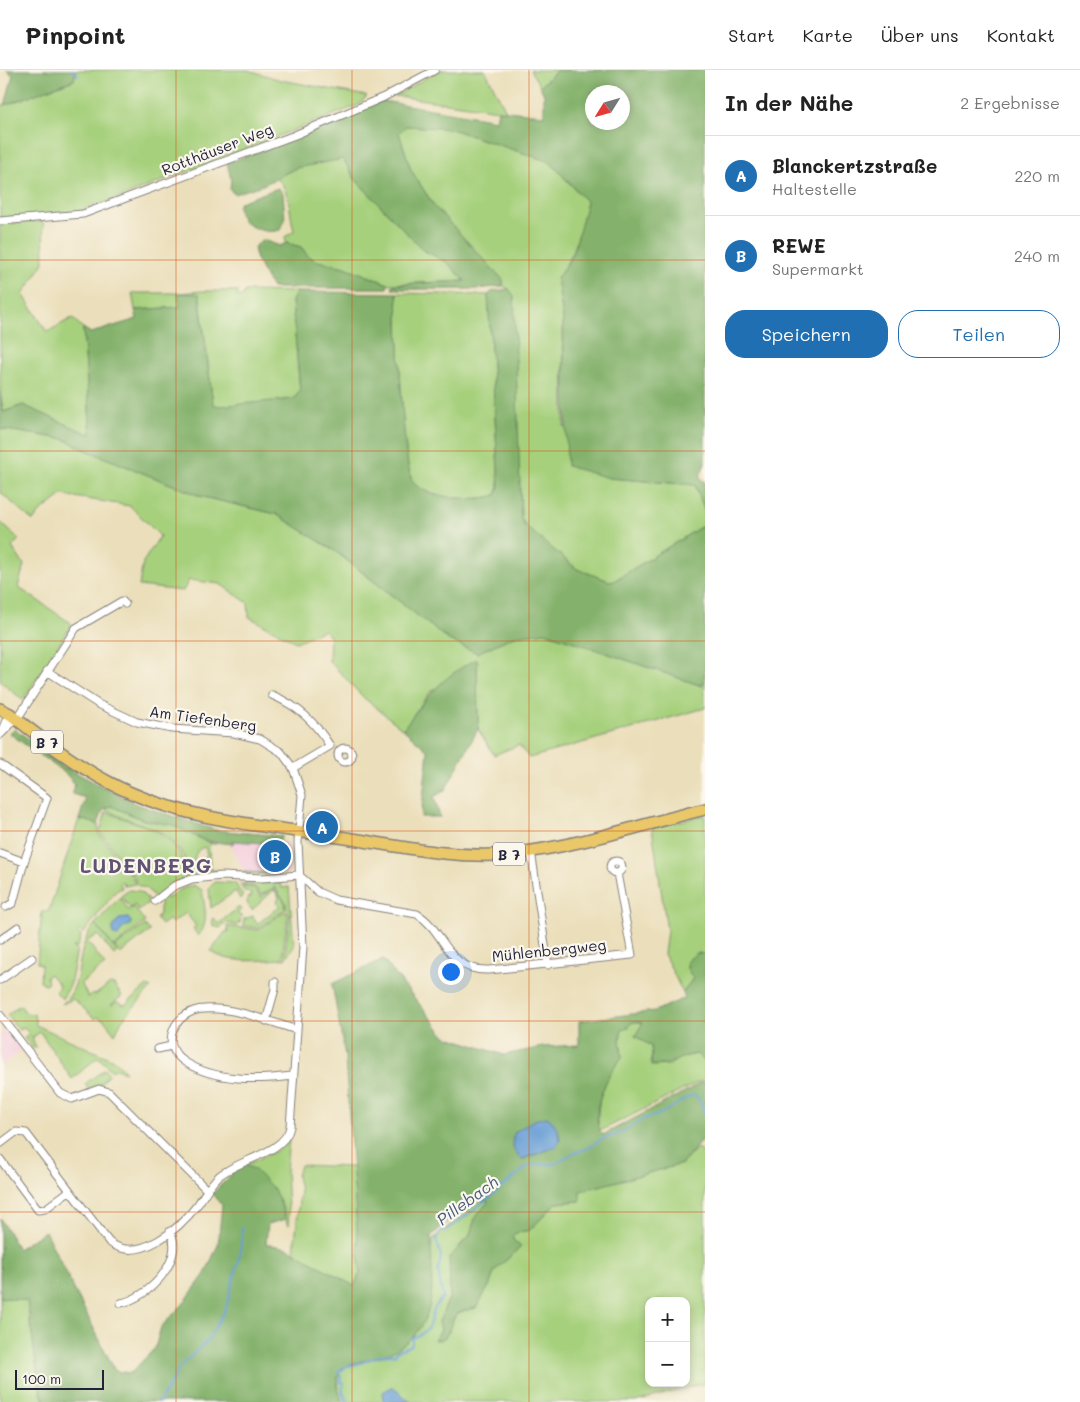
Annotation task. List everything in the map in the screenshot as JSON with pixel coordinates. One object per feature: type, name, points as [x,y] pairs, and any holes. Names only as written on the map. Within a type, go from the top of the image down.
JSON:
[{"type":"main road","name":"B 7","points":[[0,701],[10,715],[88,771],[145,799],[204,816],[298,831],[462,854],[494,855],[531,851],[705,809]]},
{"type":"street","name":"Rotthäuser Weg","points":[[0,221],[83,214],[295,134],[384,97],[435,70]]},
{"type":"street","points":[[0,734],[6,720],[48,671],[68,638],[80,624],[122,601],[125,604]]},
{"type":"street","name":"Am Tiefenberg","points":[[48,671],[98,704],[137,722],[172,729],[234,734],[260,739],[281,752],[293,768],[302,796],[298,831],[303,947],[289,1130],[276,1146],[232,1167],[218,1177],[207,1190]]},
{"type":"street","points":[[272,695],[290,704],[307,717],[320,730],[330,746],[340,751]]},
{"type":"street","points":[[293,768],[330,746]]},
{"type":"street","points":[[0,764],[47,798],[24,862],[13,902],[6,907]]},
{"type":"street","points":[[531,851],[548,965]]},
{"type":"street","points":[[0,853],[24,862]]},
{"type":"street","name":"Mühlenbergweg","points":[[299,875],[318,892],[336,900],[417,914],[427,921],[456,960],[468,967],[480,970],[548,965],[632,955],[618,873]]},
{"type":"street","points":[[155,901],[174,886],[192,879],[222,876],[262,878],[299,875]]},
{"type":"street","points":[[0,940],[18,927]]},
{"type":"street","points":[[0,980],[32,958]]},
{"type":"street","points":[[266,1021],[275,989],[275,982]]},
{"type":"street","points":[[293,1076],[250,1078],[225,1076],[186,1063],[175,1054],[171,1046],[172,1031],[186,1015],[199,1009],[232,1012],[297,1030]]},
{"type":"street","points":[[0,1015],[60,1093],[72,1099],[99,1089],[109,1092],[207,1190],[190,1213],[170,1231],[136,1250],[120,1249],[109,1242],[26,1133],[16,1132],[0,1144]]},
{"type":"street","points":[[158,1049],[171,1046]]},
{"type":"street","points":[[0,1159],[38,1210],[45,1209],[69,1191]]},
{"type":"street","points":[[120,1303],[131,1300],[163,1274],[170,1261],[174,1247],[170,1231]]},
{"type":"shaded area","points":[[229,840],[289,843],[290,873],[245,874]]},
{"type":"shaded area","points":[[6,1030],[22,1050],[0,1066],[0,1034]]},
{"type":"green space","points":[[6,70],[76,70],[74,80],[5,105],[13,75]]},
{"type":"green space","points":[[76,70],[248,70],[281,80],[367,96],[359,105],[113,200],[73,213],[0,218],[0,105],[5,105],[74,80]]},
{"type":"green space","points":[[439,70],[485,70],[506,111],[395,96]]},
{"type":"green space","points":[[530,70],[558,70],[540,86]]},
{"type":"green space","points":[[558,70],[705,70],[705,464],[699,478],[705,482],[705,511],[695,485],[609,478],[567,466],[563,319],[557,277],[572,254],[586,201],[550,162],[451,129],[406,126],[399,133],[411,170],[434,206],[503,280],[503,286],[477,289],[392,289],[393,285],[465,281],[448,263],[423,250],[355,179],[343,159],[296,168],[263,185],[234,194],[230,189],[231,179],[227,163],[296,138],[383,101],[496,120],[498,110],[544,115],[544,95],[540,86]]},
{"type":"green space","points":[[418,125],[451,129],[550,162],[586,201],[584,218],[572,253],[562,272],[557,277],[563,319],[564,426],[609,478],[695,485],[705,511],[704,525],[612,582],[577,569],[529,532],[521,518],[509,289],[503,286],[503,280],[434,206],[411,170],[399,133],[406,126]]},
{"type":"green space","points":[[343,158],[355,179],[423,250],[448,263],[465,281],[388,284],[345,267],[317,261],[308,256],[301,247],[286,243],[285,237],[294,231],[289,204],[283,186],[279,180],[273,179],[296,168]]},
{"type":"green space","points":[[278,188],[283,193],[285,220],[280,230],[260,230],[242,220],[238,207],[240,202]]},
{"type":"green space","points":[[43,221],[44,263],[23,294],[47,332],[72,318],[83,328],[91,436],[23,405],[3,412],[0,392],[0,224]]},
{"type":"green space","points":[[263,240],[280,246],[286,243],[301,247],[308,256],[317,261],[345,267],[388,284],[387,288],[272,288],[256,259],[254,247]]},
{"type":"green space","points":[[509,289],[514,296],[521,518],[524,525],[577,569],[612,582],[704,525],[705,511],[705,679],[702,686],[545,632],[514,636],[477,653],[449,640],[335,551],[276,514],[203,497],[88,451],[64,439],[0,429],[0,392],[3,412],[23,405],[91,435],[83,328],[91,333],[137,319],[135,310],[180,307],[178,293],[199,294],[213,404],[219,406],[294,399],[300,391],[292,301],[297,292],[397,293],[403,423],[409,471],[413,482],[419,488],[428,492],[452,498],[488,497],[496,495],[499,487],[488,295],[493,291]]},
{"type":"green space","points":[[238,291],[237,296],[242,296],[245,291],[297,292],[292,301],[300,391],[294,399],[219,407],[213,404],[200,298],[180,307],[135,310],[132,293]]},
{"type":"green space","points":[[397,293],[488,295],[499,487],[496,495],[477,498],[452,498],[428,492],[419,488],[413,482],[409,471],[403,423]]},
{"type":"green space","points":[[0,429],[64,439],[88,451],[203,497],[276,514],[335,551],[449,640],[477,653],[514,636],[545,632],[702,686],[705,679],[705,708],[529,758],[519,745],[494,755],[478,729],[477,660],[430,692],[403,729],[364,698],[329,661],[330,636],[324,630],[296,642],[249,617],[248,603],[220,584],[189,580],[183,591],[139,586],[143,562],[160,536],[130,506],[62,495],[39,513],[33,521],[0,492]]},
{"type":"green space","points":[[0,522],[19,539],[12,547],[24,565],[18,587],[72,624],[23,700],[0,681]]},
{"type":"green space","points":[[477,659],[478,729],[445,790],[434,797],[440,817],[421,817],[428,751],[403,729],[435,689],[454,673]]},
{"type":"green space","points":[[15,729],[65,767],[136,804],[215,830],[282,836],[278,844],[233,841],[233,844],[205,841],[172,825],[144,820],[111,806],[103,810],[98,824],[79,819],[86,798],[72,794],[75,784],[65,773],[9,733]]},
{"type":"green space","points":[[111,806],[144,820],[172,824],[205,841],[216,844],[209,844],[210,870],[280,874],[208,874],[204,870],[202,860],[207,855],[205,847],[197,852],[194,861],[195,868],[199,867],[201,873],[192,876],[185,858],[168,837],[157,830],[105,809]]},
{"type":"green space","points":[[106,812],[148,827],[168,839],[184,861],[190,877],[176,882],[155,898],[147,889],[137,885],[134,876],[100,832]]},
{"type":"green space","points":[[705,815],[705,954],[697,953],[687,968],[693,978],[683,993],[664,954],[667,930],[652,828]]},
{"type":"green space","points":[[79,819],[98,824],[99,834],[132,876],[135,884],[125,886],[122,881],[120,883],[122,888],[116,891],[83,934],[79,930],[77,932],[81,936],[78,946],[73,947],[77,949],[70,986],[62,999],[56,992],[59,985],[50,974],[46,977],[48,982],[45,984],[40,981],[41,964],[37,963],[42,911],[49,911]]},
{"type":"green space","points":[[215,882],[235,883],[243,896],[240,899],[236,891],[211,908],[209,888]]},
{"type":"green space","points":[[240,883],[243,887],[254,888],[261,897],[274,888],[285,903],[285,909],[259,928],[243,926],[244,919],[253,916],[257,924],[280,906],[277,902],[279,897],[274,890],[252,910],[247,903],[248,897],[251,897],[252,894],[243,890]]},
{"type":"green space","points":[[243,883],[281,883],[282,888],[289,887],[294,946],[284,960],[290,914],[286,909],[286,903],[275,887],[261,895],[255,887],[243,885]]},
{"type":"green space","points":[[193,885],[202,890],[205,908],[204,926],[198,936],[193,928],[196,926],[186,913],[172,923],[169,919],[161,925],[156,918],[160,913],[160,900],[165,896],[167,899],[179,890]]},
{"type":"green space","points":[[129,890],[139,891],[148,899],[148,903],[139,911],[135,905],[130,908],[121,896]]},
{"type":"green space","points":[[120,897],[128,910],[134,907],[145,922],[114,947],[95,924]]},
{"type":"green space","points":[[239,907],[241,910],[237,913],[241,916],[240,923],[236,925],[226,923],[220,928],[213,926],[212,919],[214,918],[218,924]]},
{"type":"green space","points":[[285,911],[288,915],[282,959],[235,960],[211,951],[225,932],[228,932],[227,926],[259,930]]},
{"type":"green space","points":[[95,924],[117,952],[114,955],[98,935],[87,941],[105,965],[81,983],[88,997],[93,994],[95,995],[110,984],[114,985],[122,996],[111,1005],[117,1002],[125,1005],[147,986],[151,988],[122,1020],[115,1034],[105,1021],[98,1017],[95,1019],[73,999],[62,1004],[74,987],[84,945],[88,934]]},
{"type":"green space","points":[[145,925],[150,931],[120,954],[115,947]]},
{"type":"green space","points":[[697,953],[705,954],[705,1061],[697,1054],[664,1065],[651,1065],[651,1046],[635,1036],[642,1024],[641,1022],[632,1022],[628,1028],[622,1030],[620,1039],[622,1058],[605,1084],[597,1117],[603,1135],[705,1081],[705,1136],[682,1164],[580,1191],[580,1201],[556,1203],[530,1230],[516,1233],[512,1236],[514,1241],[521,1247],[495,1270],[489,1286],[476,1308],[456,1315],[448,1334],[441,1340],[434,1340],[441,1330],[439,1322],[450,1296],[449,1258],[469,1237],[476,1216],[488,1202],[475,1197],[431,1236],[432,1287],[426,1316],[419,1329],[408,1341],[392,1352],[341,1369],[338,1377],[338,1386],[342,1402],[45,1402],[40,1390],[27,1301],[0,1297],[0,1218],[18,1249],[45,1231],[115,1371],[131,1373],[155,1348],[161,1327],[183,1304],[205,1274],[218,1245],[222,1205],[212,1194],[237,1169],[245,1165],[254,1169],[272,1187],[279,1199],[286,1219],[268,1224],[266,1244],[288,1248],[354,1286],[360,1273],[345,1056],[332,984],[383,959],[445,1036],[504,1055],[543,1047],[579,1045],[579,1021],[655,1011],[685,998],[683,993],[693,978],[687,968],[687,961]],"holes":[[[559,1132],[556,1146],[523,1159]]]},
{"type":"green space","points":[[20,1005],[26,1013],[34,1014],[36,1025],[116,1061],[126,1072],[115,1069],[112,1071],[98,1057],[72,1079],[40,1032],[32,1038],[36,1047],[33,1049],[24,1038],[29,1034],[24,1027],[19,1030],[7,1015]]},
{"type":"green space","points":[[632,1022],[641,1022],[642,1025],[635,1036],[651,1046],[652,1056],[650,1062],[654,1066],[670,1065],[678,1058],[697,1054],[705,1061],[705,1079],[600,1131],[598,1122],[599,1102],[610,1074],[622,1058],[620,1039],[622,1029]]},
{"type":"green space","points":[[105,1069],[109,1074],[100,1085],[88,1089],[85,1084]]},
{"type":"green space","points":[[289,1139],[286,1171],[289,1225],[273,1190],[245,1165],[276,1151]]},
{"type":"green space","points":[[697,1148],[705,1154],[705,1383],[636,1402],[342,1402],[338,1386],[338,1377],[341,1369],[392,1351],[415,1333],[433,1239],[482,1199],[488,1202],[476,1216],[469,1237],[459,1246],[450,1285],[450,1296],[439,1322],[441,1330],[434,1340],[449,1332],[450,1324],[459,1312],[476,1308],[489,1286],[495,1270],[521,1247],[514,1241],[512,1236],[516,1233],[530,1230],[556,1203],[580,1201],[579,1191],[682,1164]]},
{"type":"green space","points":[[300,1165],[353,1167],[360,1273],[354,1286],[294,1252],[300,1190],[297,1176]]},
{"type":"green space","points":[[0,1297],[27,1301],[40,1390],[45,1402],[0,1402]]},
{"type":"water","points":[[128,918],[131,924],[122,929],[118,936],[113,935],[113,927],[119,919]]},
{"type":"water","points":[[547,1117],[556,1127],[560,1141],[556,1147],[522,1159],[513,1147],[515,1132],[534,1120]]},
{"type":"water","points":[[391,1387],[411,1402],[384,1402],[383,1392]]},
{"type":"waterway","points":[[72,70],[78,75]]},
{"type":"waterway","name":"Pillebach","points":[[345,1402],[342,1392],[344,1383],[340,1382],[341,1376],[338,1372],[340,1369],[343,1370],[346,1366],[359,1364],[382,1355],[395,1355],[397,1351],[412,1345],[412,1338],[421,1334],[429,1326],[434,1310],[443,1297],[438,1271],[441,1256],[436,1239],[439,1234],[456,1224],[527,1167],[535,1164],[555,1164],[575,1152],[587,1149],[600,1140],[620,1133],[644,1119],[661,1114],[692,1095],[697,1096],[705,1113]]},
{"type":"waterway","points":[[159,1402],[181,1366],[208,1340],[226,1308],[240,1254],[242,1228]]},
{"type":"waterway","name":"Pillebach","points":[[342,1392],[345,1394],[348,1402]]},
{"type":"place","name":"Blanckertzstraße","points":[[322,827]]},
{"type":"place","name":"REWE","points":[[275,856]]},
{"type":"district","name":"LUDENBERG","points":[[146,865]]}]
